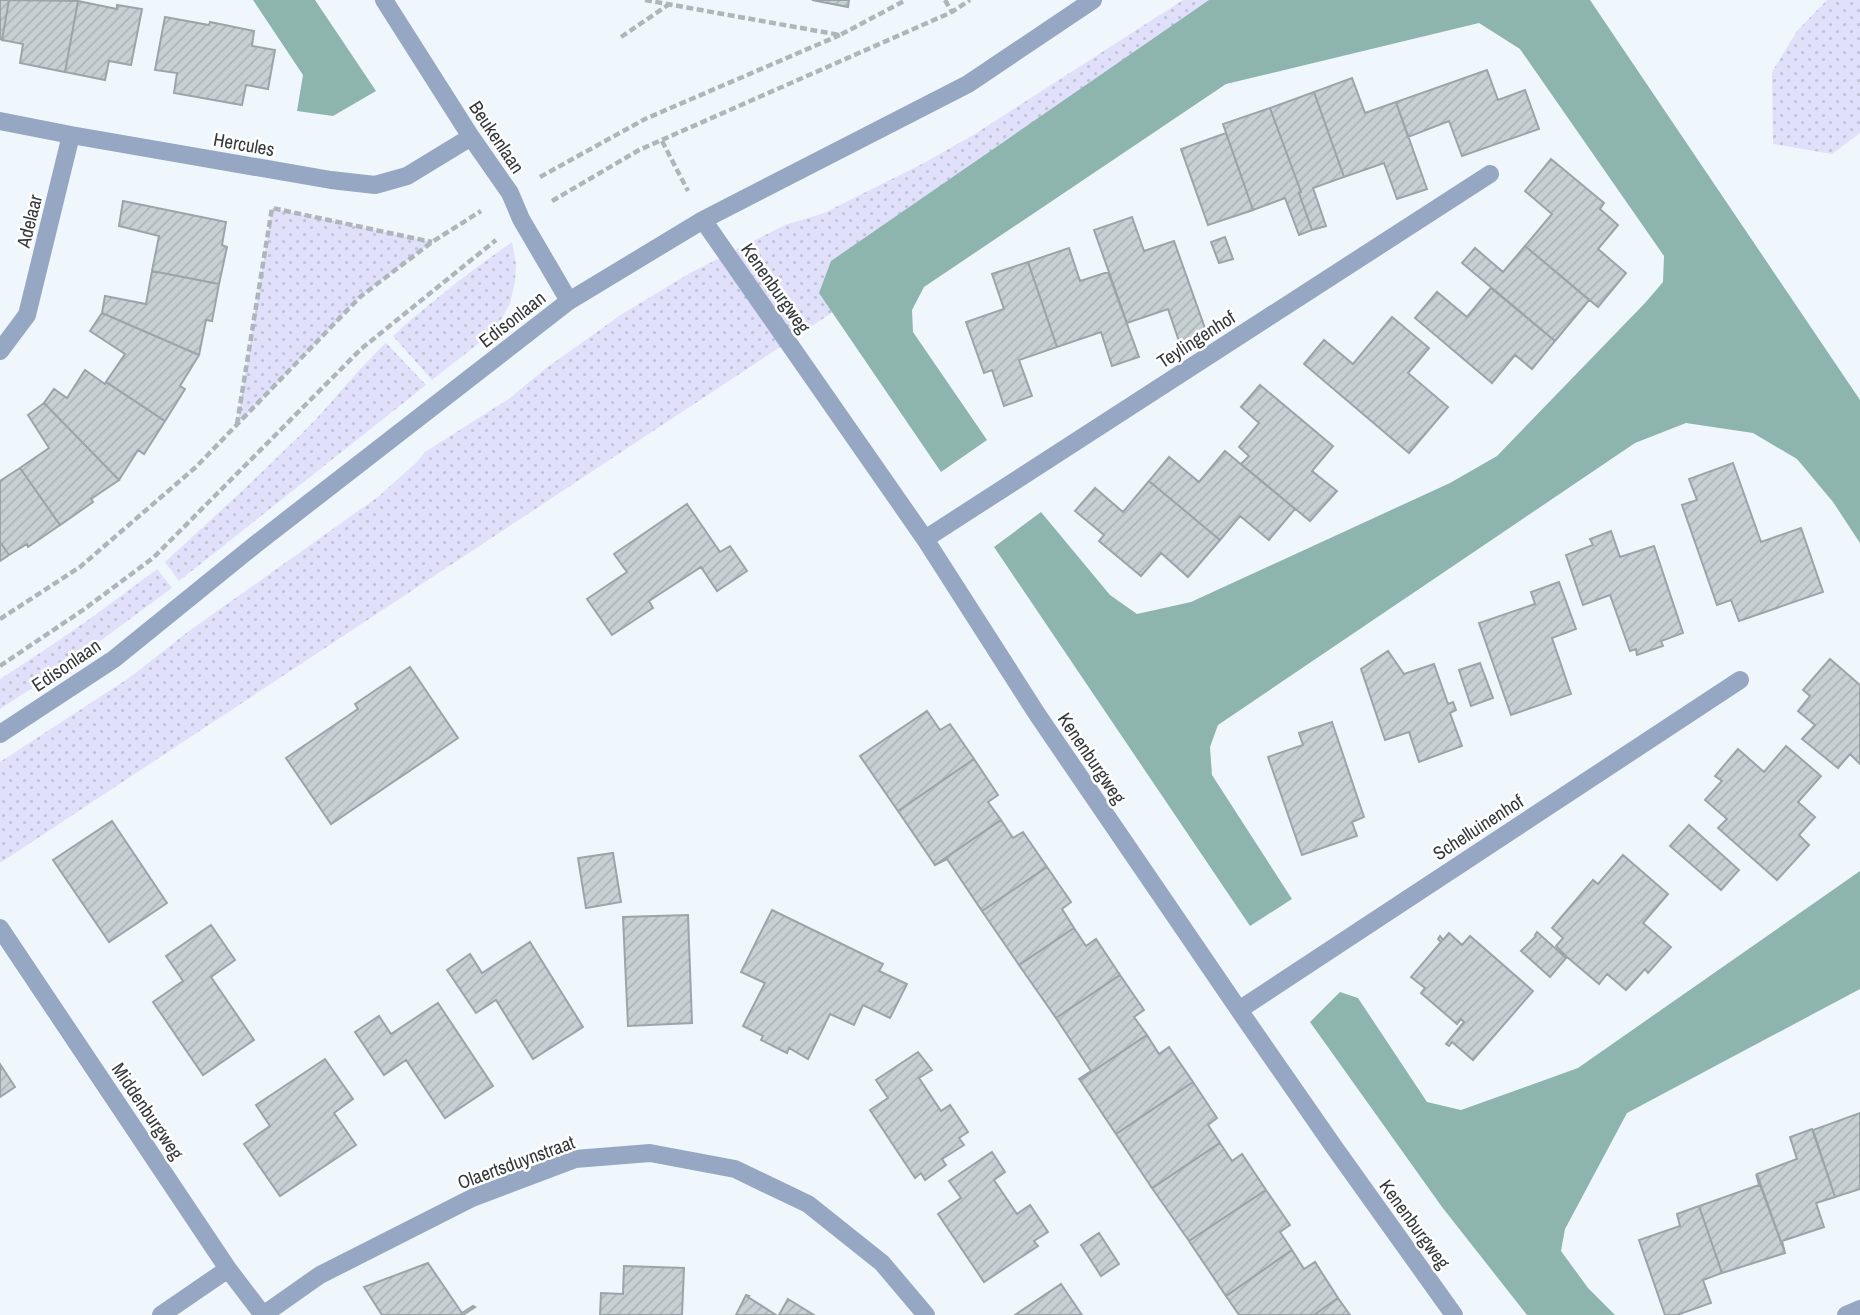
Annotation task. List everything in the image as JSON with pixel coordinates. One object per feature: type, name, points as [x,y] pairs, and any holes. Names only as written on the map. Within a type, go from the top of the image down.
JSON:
[{"type":"street","name":"Beukenlaan","points":[[384,0],[510,193],[521,219],[569,301]]},
{"type":"street","name":"Edisonlaan","points":[[0,734],[114,659],[256,544],[569,301],[703,220],[968,85],[1093,0]]},
{"type":"street","name":"Hercules","points":[[0,121],[374,186],[407,176],[471,137]]},
{"type":"street","name":"Adelaar","points":[[0,351],[27,314],[71,135]]},
{"type":"street","name":"Teylingenhof","points":[[925,539],[1490,174]]},
{"type":"street","name":"Kenenburgweg","points":[[703,220],[925,539],[1037,714],[1239,1010],[1454,1315]]},
{"type":"street","name":"Schelluinenhof","points":[[1239,1010],[1740,680]]},
{"type":"street","name":"Middenburgweg","points":[[0,928],[228,1269],[263,1315]]},
{"type":"street","name":"Olaertsduynstraat","points":[[263,1315],[320,1275],[472,1198],[575,1159],[650,1153],[735,1168],[808,1204],[882,1263],[926,1315]]},
{"type":"street","points":[[162,1315],[228,1269]]},
{"type":"street","points":[[1846,1315],[1860,1309]]},
{"type":"path","points":[[645,0],[841,35]]},
{"type":"path","points":[[0,618],[80,567],[196,467],[360,297],[432,242],[510,193],[645,119],[841,35],[906,0]]},
{"type":"path","points":[[945,0],[952,12]]},
{"type":"path","name":"Edisonlaan","points":[[0,666],[83,610],[153,558],[361,349],[521,219],[639,150],[952,12],[970,0]]},
{"type":"path","points":[[621,37],[669,4]]},
{"type":"path","points":[[662,141],[703,220]]},
{"type":"path","points":[[237,425],[272,208],[432,242]]},
{"type":"shaded area","points":[[253,0],[315,0],[376,91],[333,116],[297,111],[303,75]]},
{"type":"shaded area","points":[[1183,0],[1293,0],[889,275],[0,863],[0,762],[129,678],[189,631],[378,497],[425,452],[510,398],[545,369],[622,314],[690,273],[785,225],[824,213],[922,164],[975,134]]},
{"type":"shaded area","points":[[1209,0],[1590,0],[1860,400],[1860,543],[1833,502],[1797,459],[1753,433],[1686,423],[1635,443],[1218,725],[1210,747],[1212,775],[1292,899],[1250,926],[994,547],[1041,512],[1110,595],[1137,614],[1191,602],[1450,483],[1497,456],[1663,282],[1664,256],[1520,49],[1479,23],[1226,84],[924,287],[912,310],[913,332],[987,440],[941,472],[819,293],[831,261]]},
{"type":"shaded area","points":[[1827,0],[1860,0],[1860,133],[1832,154],[1773,144],[1772,72],[1797,31]]},
{"type":"shaded area","points":[[272,208],[432,242],[360,297],[237,425]]},
{"type":"shaded area","points":[[512,242],[516,264],[510,304],[494,331],[432,380],[393,336],[451,287]]},
{"type":"shaded area","points":[[386,343],[426,385],[179,581],[165,562],[298,437]]},
{"type":"shaded area","points":[[157,569],[172,588],[69,664],[0,709],[0,679],[80,626]]},
{"type":"shaded area","points":[[1860,871],[1860,989],[1627,1113],[1565,1229],[1561,1251],[1588,1288],[1615,1315],[1527,1315],[1442,1207],[1310,1022],[1340,992],[1358,998],[1427,1102],[1461,1110],[1578,1068]]},
{"type":"building","points":[[0,0],[9,0],[2,40],[0,39]]},
{"type":"building","points":[[9,0],[78,1],[65,72],[20,63],[23,44],[2,40]]},
{"type":"building","points":[[812,0],[849,0],[848,7]]},
{"type":"building","points":[[78,1],[117,9],[117,5],[142,9],[131,65],[109,61],[105,80],[65,72]]},
{"type":"building","points":[[165,17],[254,31],[252,46],[275,50],[268,89],[246,85],[242,105],[174,93],[177,73],[155,70]]},
{"type":"building","points":[[1487,70],[1498,100],[1525,90],[1539,129],[1462,156],[1449,121],[1408,137],[1396,102]]},
{"type":"building","points":[[1352,78],[1365,113],[1396,102],[1427,189],[1397,199],[1384,163],[1344,177],[1314,92]]},
{"type":"building","points":[[1314,92],[1344,177],[1313,188],[1326,226],[1312,230],[1270,108]]},
{"type":"building","points":[[1270,108],[1312,230],[1299,235],[1285,198],[1253,210],[1223,124]]},
{"type":"building","points":[[1226,133],[1253,210],[1208,225],[1181,149]]},
{"type":"building","points":[[1551,159],[1604,203],[1600,209],[1618,225],[1598,249],[1626,273],[1598,307],[1525,246],[1552,214],[1525,191]]},
{"type":"building","points":[[123,201],[226,222],[222,245],[227,247],[219,284],[152,271],[159,236],[119,226]]},
{"type":"building","points":[[1132,217],[1144,251],[1174,241],[1207,334],[1180,344],[1168,309],[1127,323],[1094,230]]},
{"type":"building","points":[[1225,237],[1233,259],[1219,263],[1211,242]]},
{"type":"building","points":[[1525,246],[1589,300],[1555,341],[1462,263],[1475,248],[1503,272]]},
{"type":"building","points":[[1069,248],[1080,281],[1108,272],[1139,357],[1112,366],[1101,332],[1057,347],[1028,262]]},
{"type":"building","points":[[1028,262],[1057,347],[1019,360],[1032,396],[1004,406],[992,370],[984,373],[966,322],[1004,309],[992,274]]},
{"type":"building","points":[[152,271],[219,284],[212,321],[206,320],[199,355],[102,313],[105,296],[146,304]]},
{"type":"building","points":[[1491,288],[1555,341],[1532,369],[1515,355],[1492,383],[1415,318],[1437,292],[1467,317]]},
{"type":"building","points":[[102,313],[199,355],[180,386],[185,389],[165,421],[106,382],[125,354],[90,331]]},
{"type":"building","points":[[1392,317],[1429,348],[1408,373],[1448,407],[1409,453],[1304,364],[1324,340],[1353,364]]},
{"type":"building","points":[[85,370],[165,421],[144,454],[138,450],[119,480],[44,403],[54,389],[67,398]]},
{"type":"building","points":[[1260,385],[1333,446],[1312,471],[1337,491],[1310,521],[1241,464],[1249,456],[1239,447],[1259,423],[1241,407]]},
{"type":"building","points":[[44,403],[119,480],[60,525],[20,468],[49,448],[28,415]]},
{"type":"building","points":[[1225,451],[1295,509],[1269,540],[1240,516],[1220,540],[1149,481],[1169,457],[1199,482]]},
{"type":"building","points":[[1733,463],[1761,542],[1801,528],[1823,592],[1739,621],[1731,600],[1717,605],[1682,505],[1697,500],[1689,479]]},
{"type":"building","points":[[20,468],[60,525],[28,547],[27,544],[9,555],[0,542],[0,481]]},
{"type":"building","points":[[1149,481],[1220,540],[1188,577],[1161,553],[1141,576],[1099,541],[1104,535],[1075,511],[1095,488],[1123,512]]},
{"type":"building","points":[[687,504],[720,552],[730,546],[747,571],[717,591],[701,567],[649,601],[653,608],[612,635],[587,599],[627,572],[614,554]]},
{"type":"building","points":[[1611,531],[1620,557],[1654,546],[1683,633],[1661,641],[1663,646],[1637,655],[1636,649],[1630,651],[1610,595],[1583,605],[1566,555],[1593,545],[1590,539]]},
{"type":"building","points":[[0,542],[9,555],[0,561]]},
{"type":"building","points":[[1559,582],[1576,629],[1552,638],[1571,694],[1511,715],[1479,623],[1535,604],[1531,592]]},
{"type":"building","points":[[1388,651],[1404,674],[1434,664],[1448,704],[1453,702],[1456,710],[1450,713],[1462,746],[1419,762],[1409,732],[1385,740],[1361,669]]},
{"type":"building","points":[[1830,659],[1860,685],[1860,764],[1850,754],[1838,768],[1802,739],[1815,725],[1798,711],[1810,696],[1803,690]]},
{"type":"building","points":[[1480,663],[1493,698],[1471,706],[1459,670]]},
{"type":"building","points":[[410,667],[458,738],[331,824],[286,758],[358,709],[355,704]]},
{"type":"building","points":[[927,711],[940,730],[950,724],[974,759],[898,811],[860,756]]},
{"type":"building","points":[[1332,722],[1364,817],[1352,822],[1357,836],[1302,855],[1268,757],[1303,745],[1299,733]]},
{"type":"building","points":[[1786,746],[1821,776],[1798,802],[1815,817],[1799,835],[1809,845],[1777,880],[1718,828],[1727,819],[1705,800],[1722,781],[1715,776],[1738,749],[1764,772]]},
{"type":"building","points":[[974,759],[998,795],[988,802],[1001,820],[935,865],[898,811]]},
{"type":"building","points":[[1001,820],[1013,838],[1023,832],[1047,867],[982,911],[947,859],[935,865]]},
{"type":"building","points":[[112,821],[167,903],[109,942],[53,860]]},
{"type":"building","points":[[1689,825],[1739,870],[1721,890],[1670,846]]},
{"type":"building","points":[[613,853],[621,902],[586,908],[578,858]]},
{"type":"building","points":[[1623,855],[1668,894],[1643,923],[1671,947],[1648,973],[1645,969],[1626,990],[1607,974],[1599,984],[1556,946],[1563,938],[1552,928],[1593,880],[1598,884]]},
{"type":"building","points":[[1047,867],[1071,902],[1062,909],[1074,928],[1019,965],[982,911]]},
{"type":"building","points":[[772,910],[883,964],[879,971],[907,984],[890,1018],[863,1005],[854,1025],[830,1014],[808,1059],[789,1048],[787,1053],[761,1040],[763,1036],[743,1026],[765,983],[741,972]]},
{"type":"building","points":[[688,915],[692,1023],[628,1026],[623,917]]},
{"type":"building","points":[[211,925],[235,960],[211,977],[254,1040],[203,1075],[153,1002],[183,981],[166,956]]},
{"type":"building","points":[[1074,928],[1086,946],[1096,939],[1120,975],[1056,1018],[1019,965]]},
{"type":"building","points":[[1537,932],[1566,958],[1550,977],[1521,951]]},
{"type":"building","points":[[1449,933],[1462,945],[1470,936],[1533,991],[1473,1060],[1452,1042],[1449,1046],[1446,1044],[1464,1022],[1461,1019],[1457,1024],[1421,993],[1425,988],[1411,977],[1441,942],[1438,939],[1440,936],[1443,940]]},
{"type":"building","points":[[530,942],[583,1027],[533,1059],[496,1000],[476,1013],[447,970],[470,954],[482,973]]},
{"type":"building","points":[[1120,975],[1144,1010],[1134,1017],[1147,1035],[1080,1080],[1091,1071],[1056,1018]]},
{"type":"building","points":[[438,1003],[493,1086],[445,1118],[406,1060],[384,1075],[355,1032],[379,1016],[391,1034]]},
{"type":"building","points":[[1147,1035],[1159,1054],[1169,1047],[1193,1082],[1116,1134],[1080,1080]]},
{"type":"building","points":[[918,1052],[932,1070],[919,1078],[941,1111],[950,1105],[968,1132],[959,1138],[964,1145],[942,1159],[946,1165],[925,1180],[921,1173],[915,1178],[870,1110],[888,1098],[876,1080]]},
{"type":"building","points":[[325,1059],[353,1099],[334,1113],[356,1145],[280,1196],[244,1144],[270,1126],[256,1105]]},
{"type":"building","points":[[0,1064],[15,1087],[0,1097]]},
{"type":"building","points":[[1193,1082],[1217,1118],[1208,1125],[1220,1143],[1152,1188],[1116,1134]]},
{"type":"building","points":[[1860,1113],[1860,1189],[1835,1197],[1813,1130]]},
{"type":"building","points":[[1812,1129],[1835,1197],[1816,1203],[1824,1227],[1782,1241],[1785,1253],[1757,1174],[1797,1159],[1790,1137]]},
{"type":"building","points":[[1220,1143],[1232,1161],[1242,1154],[1266,1190],[1189,1241],[1152,1188]]},
{"type":"building","points":[[992,1152],[1005,1172],[994,1180],[1017,1214],[1030,1205],[1048,1232],[1034,1241],[1038,1246],[984,1282],[938,1214],[961,1198],[949,1181]]},
{"type":"building","points":[[1756,1174],[1785,1253],[1722,1273],[1699,1206],[1759,1185]]},
{"type":"building","points":[[1266,1190],[1290,1225],[1280,1232],[1292,1250],[1226,1296],[1189,1241]]},
{"type":"building","points":[[1699,1206],[1722,1273],[1703,1280],[1711,1303],[1677,1315],[1665,1315],[1639,1240],[1680,1226],[1677,1214]]},
{"type":"building","points":[[1099,1233],[1119,1264],[1101,1276],[1081,1245]]},
{"type":"building","points":[[1292,1250],[1304,1269],[1315,1262],[1338,1298],[1314,1315],[1239,1315],[1226,1296]]},
{"type":"building","points":[[428,1263],[462,1313],[475,1307],[463,1315],[382,1315],[364,1287]]},
{"type":"building","points":[[624,1266],[684,1268],[682,1315],[600,1315],[601,1293],[623,1294]]},
{"type":"building","points":[[1061,1284],[1082,1315],[1015,1315]]},
{"type":"building","points":[[746,1295],[749,1296],[776,1315],[736,1315]]},
{"type":"building","points":[[1338,1298],[1350,1315],[1314,1315]]},
{"type":"building","points":[[788,1299],[814,1315],[779,1315]]}]
